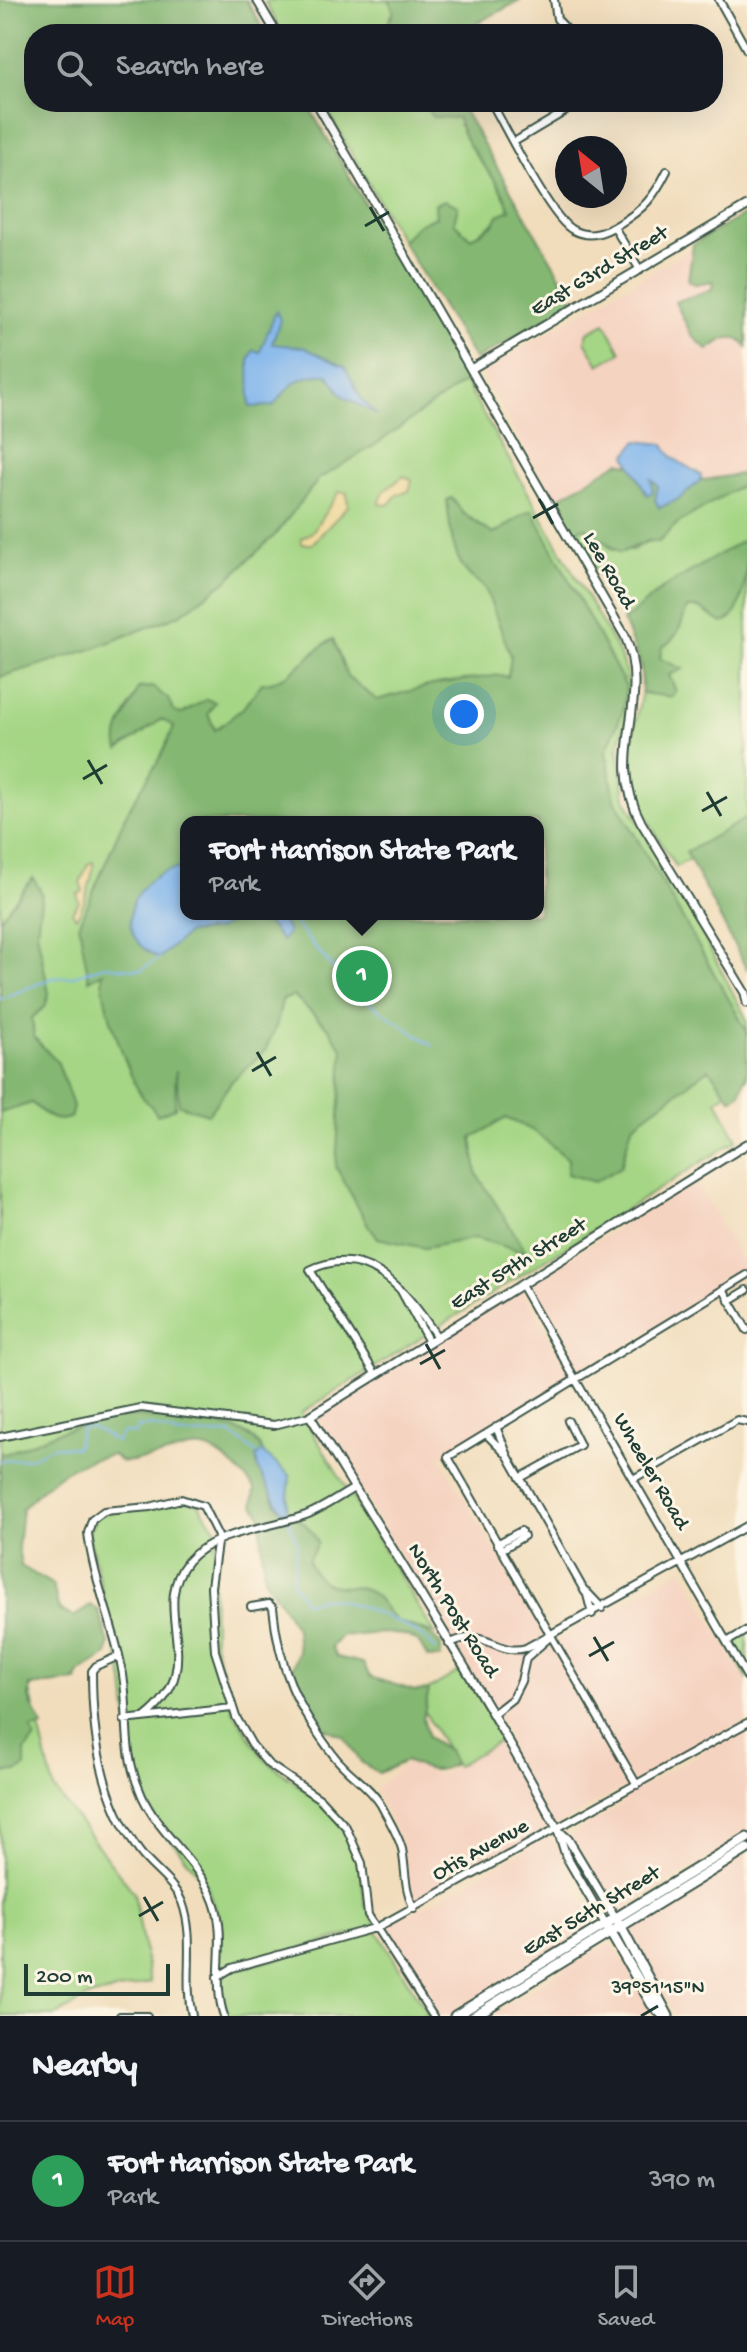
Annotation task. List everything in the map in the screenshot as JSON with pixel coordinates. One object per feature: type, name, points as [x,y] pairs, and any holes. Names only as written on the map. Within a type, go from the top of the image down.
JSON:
[{"type":"main road","name":"East 56th Street","points":[[618,1923],[714,1859],[747,1844]]},
{"type":"main road","name":"East 56th Street","points":[[455,2016],[696,1880],[736,1856],[747,1844]]},
{"type":"main road","points":[[696,1880],[700,1873],[714,1864],[714,1859]]},
{"type":"main road","name":"North Post Road","points":[[618,1923],[666,2016]]},
{"type":"main road","name":"East 56th Street","points":[[474,2016],[608,1929]]},
{"type":"main road","name":"North Post Road","points":[[608,1929],[652,2004],[666,2016]]},
{"type":"street","points":[[257,0],[271,24]]},
{"type":"street","points":[[554,0],[557,19],[562,24]]},
{"type":"street","points":[[719,0],[747,50]]},
{"type":"street","name":"Lee Road","points":[[322,112],[625,636],[636,682],[624,757],[630,797],[641,822],[746,993],[747,1003]]},
{"type":"street","points":[[497,112],[564,224],[589,235],[614,227],[650,203],[667,171]]},
{"type":"street","points":[[514,142],[565,112]]},
{"type":"street","name":"East 63rd Street","points":[[471,369],[747,206]]},
{"type":"street","points":[[614,227],[640,270]]},
{"type":"street","name":"East 59th Street","points":[[310,1416],[747,1144]]},
{"type":"street","points":[[376,1375],[310,1270],[337,1262],[358,1263],[377,1270],[400,1289],[433,1340]]},
{"type":"street","points":[[637,1785],[448,1457],[747,1275]]},
{"type":"street","name":"Wheeler Road","points":[[521,1285],[747,1677]]},
{"type":"street","points":[[723,1289],[747,1330]]},
{"type":"street","points":[[729,1301],[747,1290]]},
{"type":"street","points":[[0,1437],[141,1408],[274,1425],[294,1423],[310,1416]]},
{"type":"street","name":"North Post Road","points":[[310,1416],[494,1713],[558,1830],[566,1856],[608,1929]]},
{"type":"street","points":[[633,1479],[737,1420],[747,1422]]},
{"type":"street","points":[[520,1478],[580,1445],[568,1421]]},
{"type":"street","points":[[496,1427],[508,1456],[585,1592],[592,1614]]},
{"type":"street","points":[[486,1434],[508,1456]]},
{"type":"street","points":[[145,1717],[165,1699],[177,1672],[174,1603],[179,1576],[194,1556],[217,1542],[303,1516],[354,1488]]},
{"type":"street","points":[[224,2016],[217,1993],[221,1938],[213,1899],[199,1873],[166,1834],[144,1800],[129,1758],[119,1656],[91,1550],[89,1529],[94,1518],[109,1510],[191,1500],[210,1513],[217,1542],[211,1587],[213,1640],[232,1708],[262,1757],[322,1800],[343,1823],[362,1863],[366,1911],[433,2016]]},
{"type":"street","points":[[449,1644],[476,1636],[520,1650],[550,1637],[747,1526]]},
{"type":"street","points":[[499,1547],[522,1534]]},
{"type":"street","points":[[585,1592],[602,1608]]},
{"type":"street","points":[[251,1607],[269,1604],[273,1608],[277,1648],[290,1690],[336,1760],[372,1792],[396,1833],[407,1891],[414,1909]]},
{"type":"street","points":[[727,1642],[747,1630]]},
{"type":"street","points":[[494,1713],[512,1699],[529,1654],[550,1637]]},
{"type":"street","points":[[509,1649],[522,1666]]},
{"type":"street","points":[[119,1656],[95,1666],[92,1671],[100,1765],[112,1803],[129,1835],[181,1900],[191,1935],[188,1983],[192,2016]]},
{"type":"street","points":[[124,1720],[232,1708]]},
{"type":"street","name":"Otis Avenue","points":[[217,1977],[232,1968],[378,1927],[747,1723]]},
{"type":"street","name":"North Post Road","points":[[558,1830],[576,1851],[618,1923]]},
{"type":"street","points":[[120,2016],[147,2016]]},
{"type":"shaded area","points":[[747,216],[747,473],[705,480],[619,462],[554,500],[481,372]]},
{"type":"shaded area","points":[[695,1180],[747,1272],[577,1375],[526,1285]]},
{"type":"shaded area","points":[[521,1289],[572,1376],[439,1457],[551,1644],[681,1569],[747,1683],[747,1720],[414,1904],[400,1840],[376,1790],[407,1764],[437,1775],[510,1737],[316,1417]]},
{"type":"shaded area","points":[[747,1727],[747,1834],[616,1914],[569,1836],[624,1803],[623,1797]]},
{"type":"shaded area","points":[[547,1838],[555,1842],[596,1925],[450,2016],[435,2016],[383,1929]]},
{"type":"shaded area","points":[[747,1854],[747,2016],[676,2016],[626,1929]]},
{"type":"shaded area","points":[[606,1944],[614,1946],[657,2016],[488,2016]]},
{"type":"green space","points":[[0,0],[247,0],[260,24],[24,24],[24,112],[312,112],[619,653],[632,693],[618,748],[625,799],[685,901],[747,1020],[747,1078],[717,1100],[737,1140],[301,1413],[435,1634],[328,1598],[258,1488],[228,1455],[204,1441],[47,1464],[15,1517],[13,1539],[16,1554],[32,1581],[54,1604],[78,1622],[77,1681],[33,1684],[30,1690],[54,1789],[134,1893],[150,1983],[88,1997],[56,2016],[0,2016]]},
{"type":"green space","points":[[0,0],[246,0],[260,24],[24,24],[24,112],[312,112],[467,380],[375,445],[319,479],[275,535],[225,582],[179,615],[92,649],[0,677]]},
{"type":"green space","points":[[389,0],[394,11],[388,24],[277,24],[265,2]]},
{"type":"green space","points":[[389,0],[521,0],[475,24],[388,24],[394,11]]},
{"type":"green space","points":[[328,112],[439,112],[458,118],[468,142],[498,185],[510,211],[471,238],[454,223],[453,213],[417,225],[402,241]]},
{"type":"green space","points":[[429,112],[465,112],[572,296],[571,305],[475,360],[402,241],[417,225],[436,217],[435,204],[445,200],[458,206],[454,223],[471,238],[494,224],[498,215],[510,210],[498,185],[468,142],[458,118],[433,117]]},
{"type":"green space","points":[[747,213],[747,347],[736,339],[727,338],[708,350],[692,336],[675,302],[712,289],[713,281],[695,284],[688,281],[693,244]]},
{"type":"green space","points":[[605,323],[621,352],[599,365],[585,341],[588,332]]},
{"type":"green space","points":[[619,462],[705,480],[747,473],[747,482],[678,523],[658,542],[648,541],[620,553],[585,527],[572,532],[554,501]]},
{"type":"green space","points":[[747,482],[747,825],[676,867],[641,805],[632,772],[633,736],[642,682],[636,646],[621,612],[572,532],[584,527],[602,538],[612,550],[633,550],[648,541],[659,542],[678,522]]},
{"type":"green space","points":[[452,498],[463,513],[493,534],[532,510],[626,687],[623,711],[606,751],[615,800],[747,1031],[747,1071],[740,1094],[731,1099],[709,1069],[632,1126],[621,1167],[594,1182],[567,1174],[568,1159],[534,1131],[506,1118],[472,1138],[477,1174],[527,1253],[475,1238],[425,1248],[378,1238],[336,1167],[343,1050],[329,1029],[294,996],[282,1000],[277,1024],[265,1051],[233,1080],[208,1114],[179,1105],[176,1070],[175,1108],[157,1115],[137,1087],[123,1054],[105,996],[103,973],[89,980],[79,925],[127,812],[161,756],[174,727],[162,719],[119,750],[118,735],[138,688],[153,687],[169,700],[174,712],[182,714],[206,699],[215,702],[208,714],[215,730],[242,709],[262,683],[282,678],[333,639],[347,676],[377,700],[436,684],[500,675],[508,677],[511,656],[485,590],[463,567],[452,540],[447,500]]},
{"type":"green space","points":[[747,538],[744,588],[736,611],[722,623],[699,608],[687,608],[676,635],[662,647],[660,659],[683,669],[669,675],[676,691],[672,697],[642,693],[641,665],[623,621],[663,588]]},
{"type":"green space","points":[[747,818],[747,970],[686,852]]},
{"type":"green space","points":[[33,878],[42,893],[37,931],[49,994],[45,1007],[32,1018],[34,1037],[58,1063],[73,1106],[71,1117],[59,1120],[32,1103],[0,1113],[0,918]]},
{"type":"green space","points":[[118,1417],[212,1423],[246,1434],[257,1443],[265,1457],[275,1502],[285,1513],[307,1526],[318,1543],[308,1560],[322,1581],[365,1590],[377,1598],[395,1619],[426,1632],[441,1645],[441,1657],[428,1658],[418,1642],[410,1637],[381,1633],[342,1635],[331,1647],[337,1657],[363,1663],[370,1677],[415,1691],[429,1690],[423,1718],[428,1737],[448,1750],[454,1764],[435,1770],[405,1761],[379,1773],[361,1762],[343,1736],[321,1727],[314,1719],[290,1675],[298,1651],[296,1628],[264,1578],[260,1514],[253,1504],[255,1488],[219,1454],[205,1448],[193,1448],[146,1459],[121,1462],[113,1455],[85,1462],[62,1473],[22,1509],[18,1547],[21,1566],[53,1585],[59,1610],[74,1617],[90,1605],[98,1609],[109,1643],[107,1655],[80,1672],[74,1681],[30,1686],[29,1699],[43,1727],[31,1729],[35,1738],[25,1751],[25,1767],[17,1772],[0,1773],[0,1453],[5,1454],[60,1431]]},
{"type":"green space","points":[[174,1500],[198,1503],[217,1532],[213,1564],[214,1644],[234,1713],[264,1759],[335,1813],[359,1855],[365,1904],[378,1927],[232,1968],[217,1977],[219,1918],[205,1882],[158,1824],[133,1774],[124,1681],[88,1533],[97,1515]]},
{"type":"green space","points":[[747,1630],[747,1677],[727,1642]]},
{"type":"green space","points":[[463,1669],[503,1739],[456,1766],[416,1697]]},
{"type":"green space","points":[[377,1931],[429,2016],[226,2016],[220,1978],[227,1972]]},
{"type":"sand","points":[[404,476],[412,480],[409,491],[397,495],[388,505],[379,504],[384,491]]},
{"type":"sand","points":[[339,492],[347,493],[348,506],[312,544],[302,544],[301,539],[312,532]]},
{"type":"sand","points":[[93,862],[88,891],[76,917],[72,912],[79,902],[77,894],[83,891],[80,883],[88,864]]},
{"type":"water","points":[[276,311],[280,320],[272,344],[303,347],[345,367],[362,400],[377,415],[343,396],[328,375],[302,378],[273,406],[250,407],[249,359],[254,350],[260,352]]},
{"type":"water","points":[[637,441],[663,444],[673,458],[701,475],[700,481],[679,499],[659,508],[655,500],[658,486],[651,479],[653,492],[647,495],[626,455]]},
{"type":"water","points":[[180,868],[180,920],[250,920],[232,922],[217,930],[188,933],[159,958],[143,947],[133,934],[130,920],[132,905],[139,892],[165,872]]},
{"type":"water","points":[[250,920],[282,920],[288,932],[282,941],[268,924]]},
{"type":"water","points":[[262,1452],[290,1475],[287,1512],[282,1511],[258,1469],[256,1456]]},
{"type":"waterway","points":[[292,920],[352,991],[433,1046]]},
{"type":"waterway","points":[[0,999],[53,978],[71,977],[104,966],[141,970],[159,958]]},
{"type":"waterway","points":[[0,1461],[32,1458],[53,1446],[76,1448],[81,1429],[86,1428],[95,1429],[116,1442],[123,1432],[136,1434],[138,1427],[152,1426],[180,1435],[231,1434],[257,1453]]},
{"type":"waterway","points":[[286,1513],[297,1542],[292,1582],[305,1602],[329,1598],[356,1605],[403,1625],[436,1650]]},
{"type":"place","name":"Fort Harrison State Park","points":[[362,976]]}]
